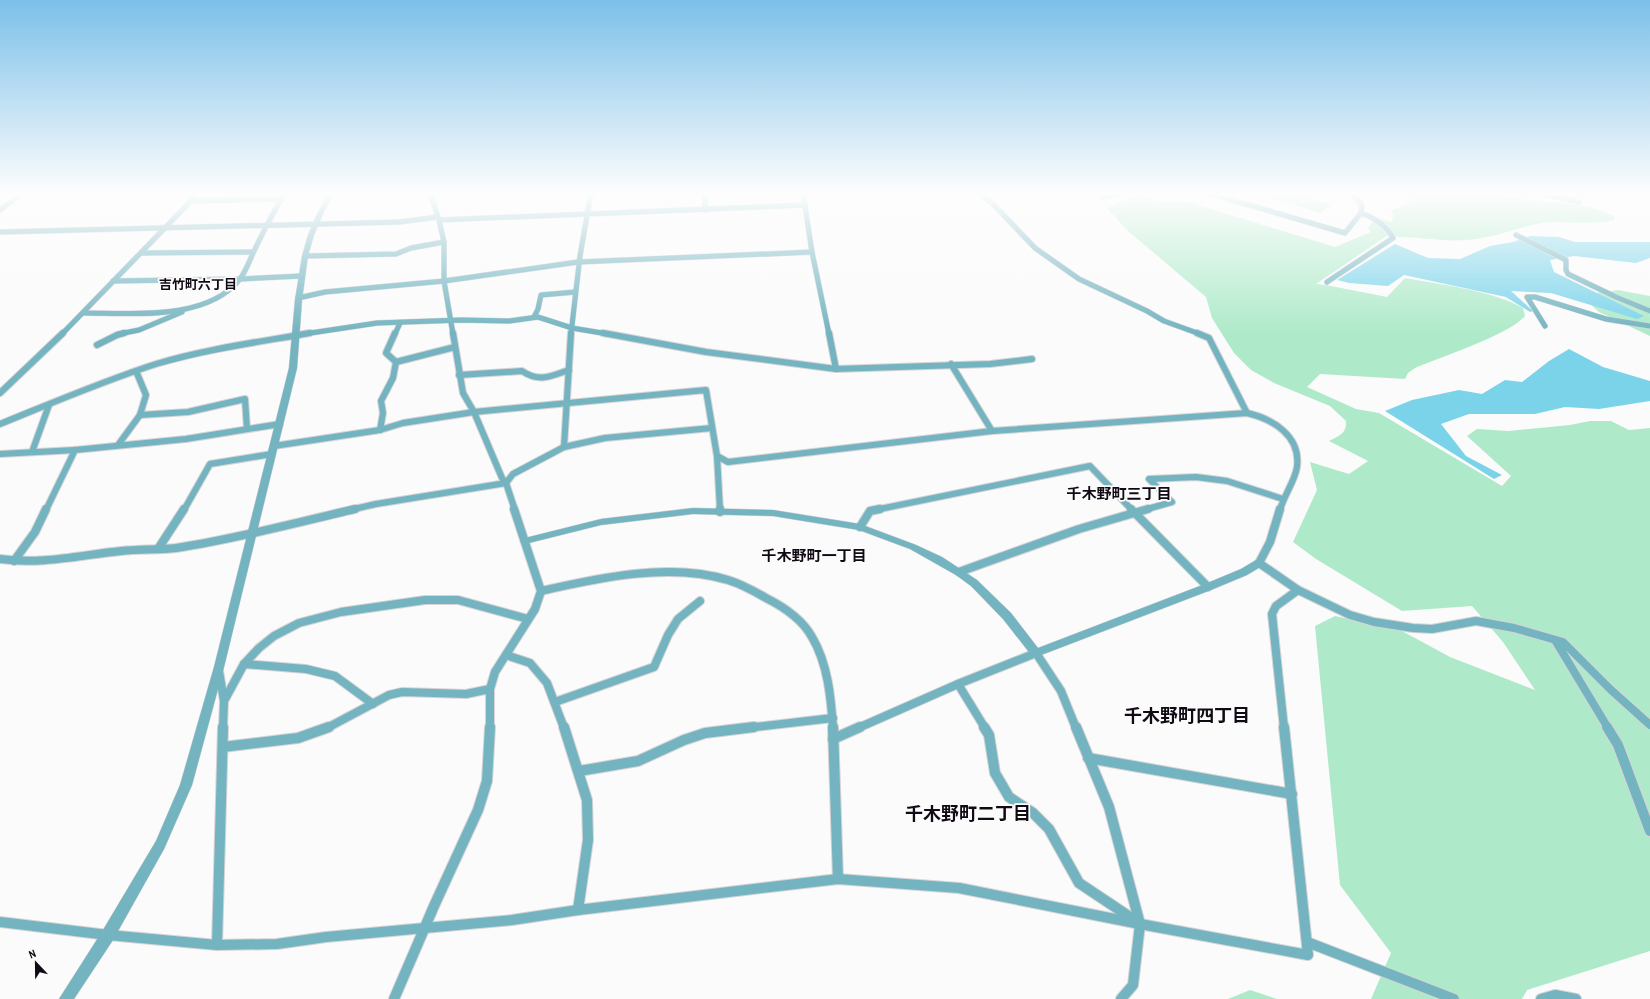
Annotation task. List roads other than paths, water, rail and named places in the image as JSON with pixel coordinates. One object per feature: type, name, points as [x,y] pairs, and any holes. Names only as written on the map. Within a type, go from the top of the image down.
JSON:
[{"type":"street","points":[[0,393],[84,313],[153,240]]},
{"type":"street","points":[[97,345],[117,335],[139,330],[189,309],[211,303],[221,297],[240,279],[259,240]]},
{"type":"street","points":[[66,999],[108,935],[160,845],[186,785],[219,667],[293,368],[301,276],[305,256],[311,240]]},
{"type":"street","points":[[564,447],[575,292],[582,240]]},
{"type":"street","points":[[810,240],[836,369]]},
{"type":"street","points":[[1026,240],[1035,248],[1079,279],[1147,311],[1164,321],[1209,338],[1247,413]]},
{"type":"street","points":[[1327,282],[1391,240]]},
{"type":"street","points":[[1525,240],[1566,260],[1566,270],[1568,274],[1616,297],[1650,311]]},
{"type":"street","points":[[305,256],[396,254],[411,248],[444,242],[444,281],[462,393],[474,412],[502,478],[506,483],[541,591],[535,609],[495,672],[490,689],[490,740],[487,781],[478,810],[424,928],[394,999]]},
{"type":"street","points":[[141,254],[252,252]]},
{"type":"street","points":[[298,298],[325,292],[444,281],[578,262],[812,252]]},
{"type":"street","points":[[113,281],[240,279],[301,276]]},
{"type":"street","points":[[534,317],[538,309],[541,295],[575,292]]},
{"type":"street","points":[[1545,326],[1527,297],[1535,297],[1624,323],[1650,326]]},
{"type":"street","points":[[84,313],[139,313],[189,309]]},
{"type":"street","points":[[2,422],[49,405],[112,379],[203,353],[297,335],[377,323],[433,322],[450,320],[510,321],[534,317],[572,328],[706,352],[836,369],[951,364],[990,364],[1032,359]]},
{"type":"street","points":[[396,362],[386,353],[400,323]]},
{"type":"street","points":[[396,362],[454,347]]},
{"type":"street","points":[[380,430],[383,413],[381,401],[395,371],[396,362]]},
{"type":"street","points":[[951,364],[992,431]]},
{"type":"street","points":[[459,375],[522,371],[531,378],[544,378],[569,370]]},
{"type":"street","points":[[118,445],[140,415],[146,395],[136,371]]},
{"type":"street","points":[[158,549],[182,513],[210,464],[273,450],[380,430],[402,423],[474,412],[706,390],[717,456],[720,512]]},
{"type":"street","points":[[140,415],[188,412],[245,399],[247,429]]},
{"type":"street","points":[[32,452],[49,405]]},
{"type":"street","points":[[717,456],[728,462],[992,431],[1247,413],[1266,417],[1273,421],[1284,431],[1297,455],[1297,467],[1283,499],[1268,547],[1259,564],[1208,587],[958,684],[833,739]]},
{"type":"street","points":[[0,454],[75,450],[186,439],[280,424]]},
{"type":"street","points":[[0,559],[14,561],[69,558],[121,551],[174,548],[376,504],[506,483],[513,474],[564,447],[605,438],[712,428]]},
{"type":"street","points":[[14,561],[35,532],[75,450]]},
{"type":"street","points":[[860,527],[870,511],[1090,466],[1208,587]]},
{"type":"street","points":[[959,572],[1078,529],[1172,502],[1149,479],[1196,477],[1227,480],[1283,499]]},
{"type":"street","points":[[525,541],[601,522],[693,511],[774,513],[860,527],[913,547],[939,560],[974,583],[1008,616],[1061,691],[1109,807],[1140,924],[1133,985],[1121,999]]},
{"type":"street","points":[[1259,564],[1298,590],[1350,615],[1374,622],[1413,628],[1432,629],[1476,621],[1514,628],[1563,642],[1610,689],[1650,725]]},
{"type":"street","points":[[541,591],[585,581],[674,573],[704,574],[722,578],[745,587],[782,606],[797,617],[806,627],[820,652],[826,674],[833,718],[838,879]]},
{"type":"street","points":[[0,922],[108,935],[217,945],[277,944],[326,937],[512,920],[578,910],[838,879],[959,888],[1140,924],[1308,955],[1272,614],[1276,606],[1298,590]]},
{"type":"street","points":[[224,701],[244,664],[259,648],[274,636],[299,623],[341,612],[394,603],[425,600],[458,600],[528,618]]},
{"type":"street","points":[[556,702],[654,667],[668,635],[678,619],[700,601]]},
{"type":"street","points":[[1555,640],[1618,745],[1650,831]]},
{"type":"street","points":[[506,655],[530,663],[547,684],[556,702],[579,771],[587,800],[588,840],[578,910]]},
{"type":"street","points":[[244,664],[306,669],[335,676],[373,704]]},
{"type":"street","points":[[217,945],[224,701],[219,667]]},
{"type":"street","points":[[958,684],[989,735],[995,773],[1010,797],[1033,813],[1049,829],[1072,874],[1079,883],[1140,924]]},
{"type":"street","points":[[223,747],[298,738],[328,728],[389,695],[402,692],[466,694],[490,689]]},
{"type":"street","points":[[579,771],[638,762],[684,740],[705,734],[833,718]]},
{"type":"street","points":[[1088,758],[1292,794]]},
{"type":"street","points":[[1307,942],[1454,999]]},
{"type":"street","points":[[1541,999],[1554,995],[1576,999]]},
{"type":"water","points":[[1520,240],[1567,240],[1575,242],[1650,242],[1650,258],[1636,263],[1574,256],[1550,260],[1554,272],[1644,316],[1637,319],[1551,293],[1511,291],[1533,311],[1530,312],[1506,297],[1404,275],[1388,286],[1349,283],[1337,280],[1395,244],[1428,258],[1460,259],[1490,246]]},
{"type":"water","points":[[1569,349],[1603,367],[1650,381],[1650,401],[1599,409],[1565,407],[1535,414],[1469,414],[1441,424],[1466,456],[1502,475],[1494,479],[1385,411],[1412,400],[1459,390],[1482,394],[1505,380],[1522,382],[1549,361]]},
{"type":"district","name":"吉竹町六丁目","points":[[198,284]]},
{"type":"district","name":"千木野町三丁目","points":[[1119,494]]},
{"type":"district","name":"千木野町一丁目","points":[[814,556]]},
{"type":"district","name":"千木野町四丁目","points":[[1187,716]]},
{"type":"district","name":"千木野町二丁目","points":[[968,814]]}]
